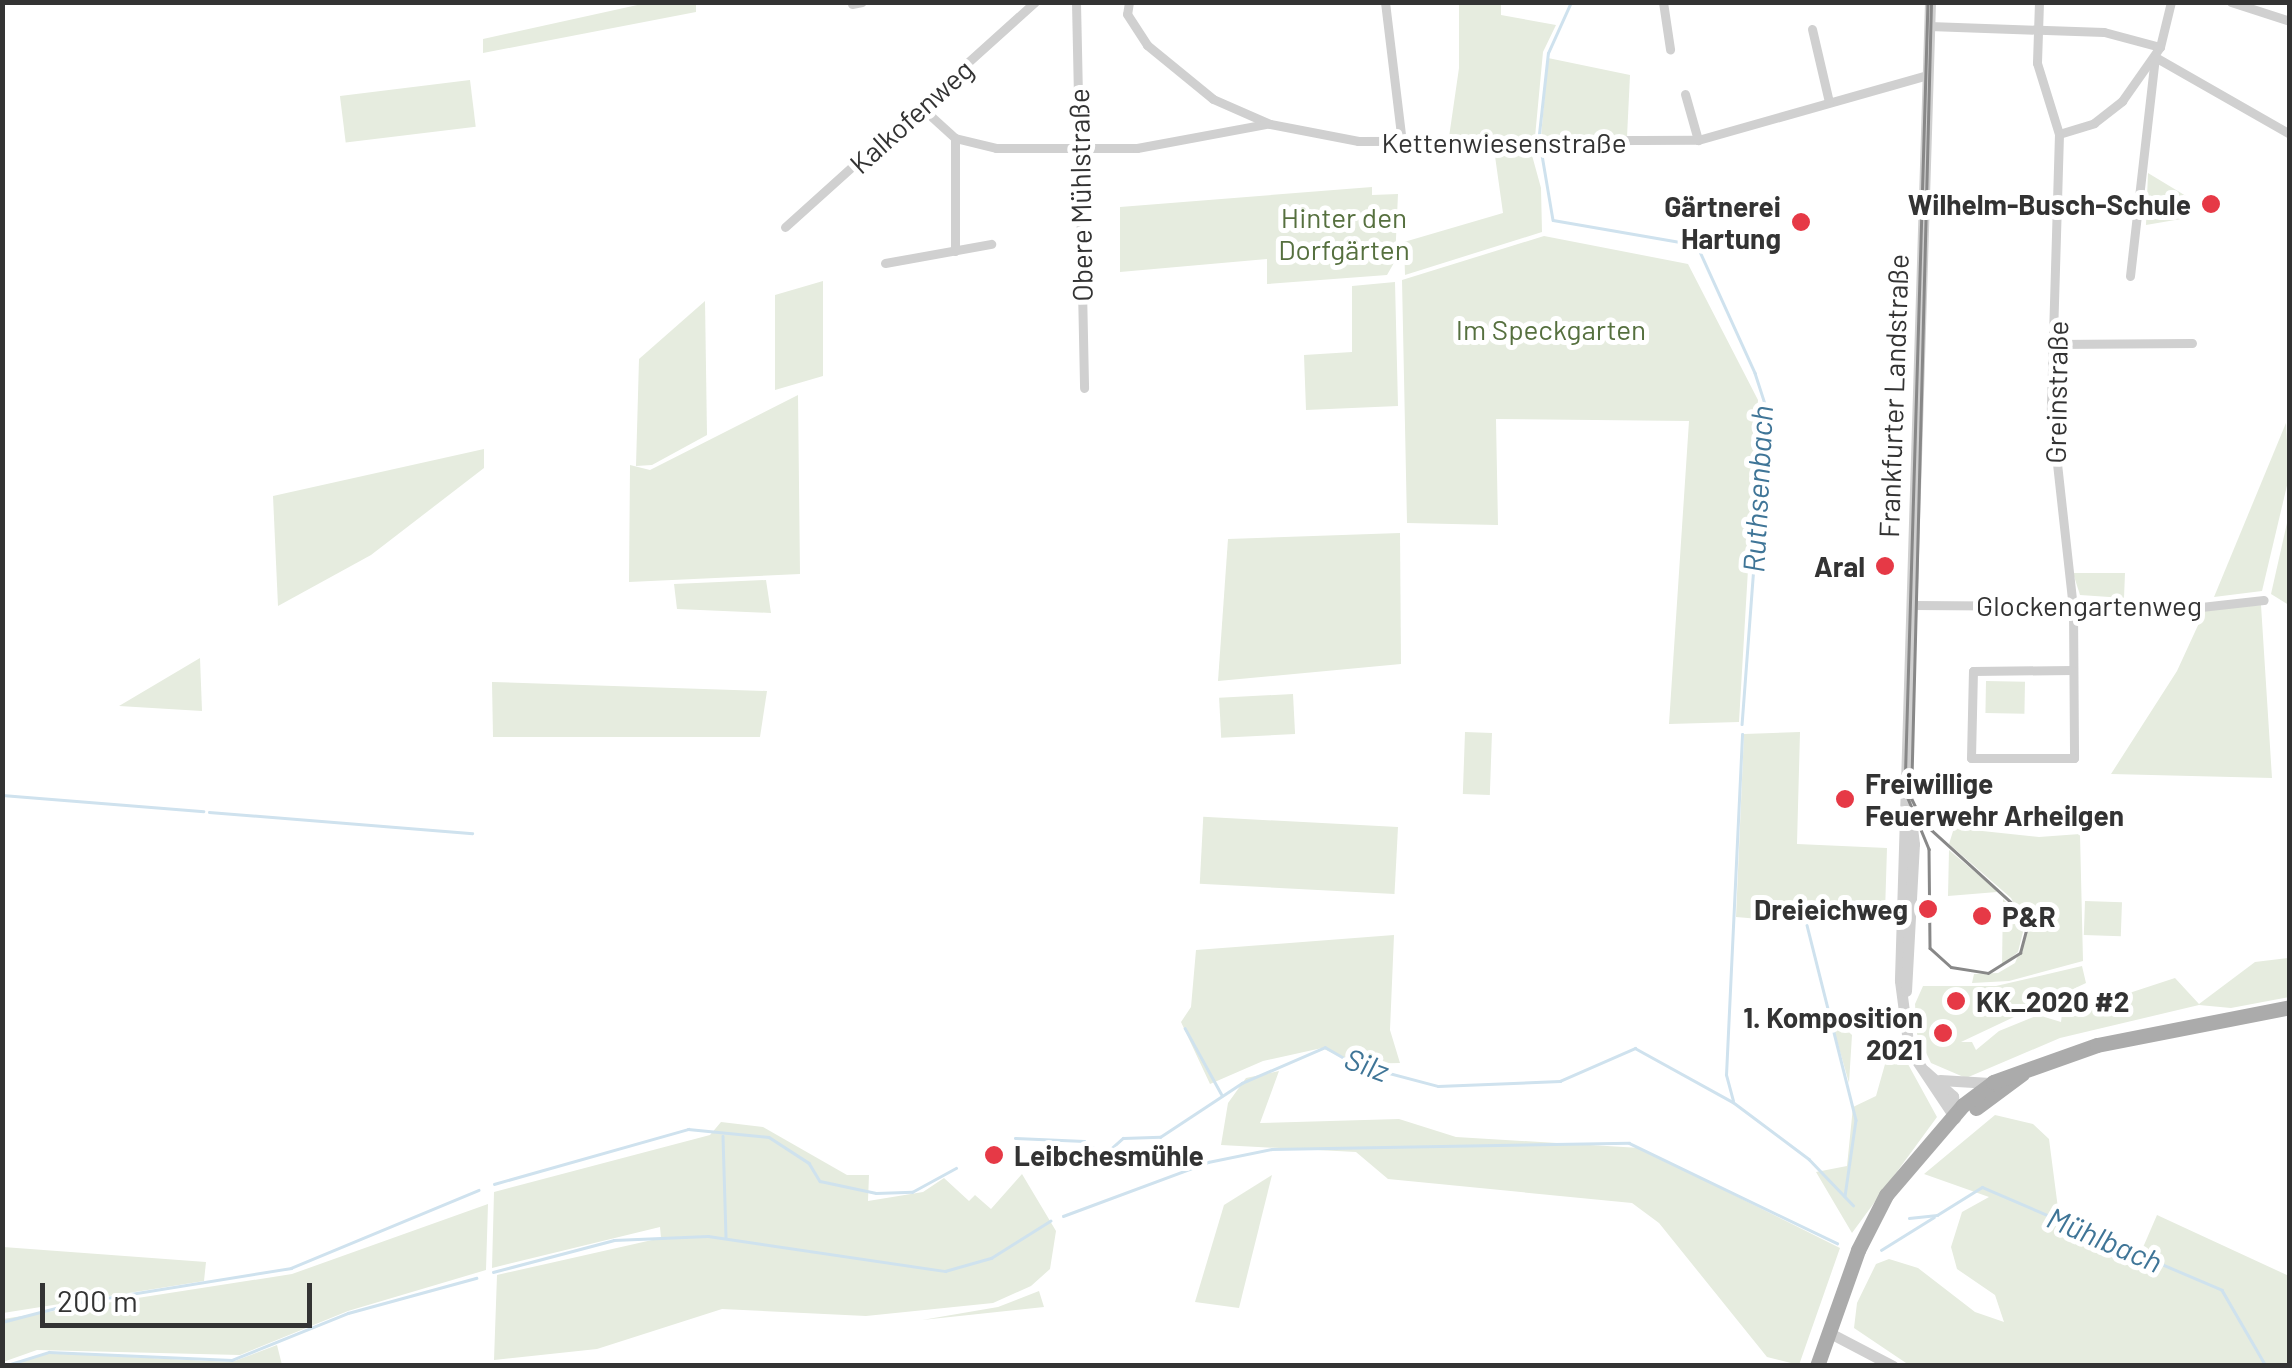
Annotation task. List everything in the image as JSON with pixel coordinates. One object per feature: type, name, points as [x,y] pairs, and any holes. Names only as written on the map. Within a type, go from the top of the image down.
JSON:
[{"type":"main road","points":[[1817,1366],[1886,1195],[1992,1082],[2096,1045],[2290,1007]]},
{"type":"main road","points":[[1955,1118],[2023,1072]]},
{"type":"street","name":"Kalkofenweg","points":[[786,227],[1035,2]]},
{"type":"street","name":"Obere Mühlstraße","points":[[1076,2],[1084,388]]},
{"type":"street","name":"Kettenwiesenstraße","points":[[1128,2],[1127,14],[1147,45],[1178,76],[1270,124],[1402,143],[1698,140],[1928,75]]},
{"type":"street","points":[[1385,2],[1402,143]]},
{"type":"street","points":[[1663,2],[1670,50]]},
{"type":"street","name":"Frankfurter Landstraße","points":[[1930,2],[1908,791],[1914,844],[1904,1030],[1920,1066],[1955,1118]]},
{"type":"street","name":"Greinstraße","points":[[2040,2],[2036,63],[2059,134],[2053,466],[2073,608],[2074,758],[1971,758],[1973,671],[2072,670]]},
{"type":"street","points":[[2130,276],[2157,52],[2171,2]]},
{"type":"street","points":[[2232,2],[2290,21]]},
{"type":"street","points":[[1929,26],[2135,36],[2290,134]]},
{"type":"street","points":[[1812,29],[1830,102]]},
{"type":"street","points":[[2059,134],[2112,111],[2157,52]]},
{"type":"street","points":[[1685,94],[1698,140]]},
{"type":"street","points":[[922,108],[954,138],[996,148],[1137,148],[1270,124]]},
{"type":"street","points":[[954,138],[955,251]]},
{"type":"street","points":[[884,263],[992,244]]},
{"type":"street","points":[[2055,344],[2192,343]]},
{"type":"street","name":"Glockengartenweg","points":[[1913,605],[2073,608],[2264,600]]},
{"type":"street","name":"Frankfurter Landstraße","points":[[1920,1066],[1954,1096],[1955,1118]]},
{"type":"street","points":[[1936,1079],[1966,1086],[1992,1082]]},
{"type":"street","points":[[1828,1332],[1893,1366]]},
{"type":"green space","points":[[651,2],[696,3],[696,12],[483,53],[483,39]]},
{"type":"green space","points":[[1459,3],[1501,3],[1501,15],[1556,25],[1543,52],[1535,137],[1449,137],[1459,68]]},
{"type":"green space","points":[[1548,58],[1630,75],[1627,137],[1541,137]]},
{"type":"green space","points":[[470,80],[476,127],[346,143],[340,96]]},
{"type":"green space","points":[[1530,148],[1541,188],[1542,232],[1405,275],[1404,242],[1503,213],[1494,149]]},
{"type":"green space","points":[[2148,173],[2186,196],[2181,219],[2146,225]]},
{"type":"green space","name":"Hinter den Dorfgärten","points":[[1372,187],[1372,195],[1398,194],[1395,261],[1387,275],[1267,284],[1267,259],[1120,272],[1120,207]]},
{"type":"green space","name":"Im Speckgarten","points":[[1544,236],[1688,264],[1758,400],[1739,722],[1669,724],[1689,421],[1496,419],[1498,525],[1407,523],[1402,280]]},
{"type":"green space","points":[[823,281],[823,376],[775,390],[775,295]]},
{"type":"green space","points":[[1395,282],[1398,406],[1306,410],[1304,355],[1352,352],[1352,286]]},
{"type":"green space","points":[[705,301],[707,435],[652,465],[636,466],[639,359]]},
{"type":"green space","points":[[798,395],[800,574],[629,582],[630,465],[650,470]]},
{"type":"green space","points":[[2286,423],[2289,477],[2262,591],[2214,597]]},
{"type":"green space","points":[[484,449],[484,468],[371,555],[278,606],[273,496]]},
{"type":"green space","points":[[2289,514],[2290,605],[2271,594]]},
{"type":"green space","points":[[1400,533],[1401,664],[1218,681],[1228,539]]},
{"type":"green space","points":[[2073,573],[2125,573],[2124,598],[2080,595]]},
{"type":"green space","points":[[766,580],[771,613],[677,609],[674,584]]},
{"type":"green space","points":[[2261,605],[2272,778],[2111,774],[2177,671],[2205,610]]},
{"type":"green space","points":[[200,658],[202,711],[119,706]]},
{"type":"green space","points":[[1986,681],[2025,682],[2024,714],[1985,713]]},
{"type":"green space","points":[[492,682],[767,691],[760,737],[493,737]]},
{"type":"green space","points":[[1293,694],[1295,734],[1221,738],[1219,698]]},
{"type":"green space","points":[[1465,732],[1492,733],[1490,795],[1463,794]]},
{"type":"green space","points":[[1800,732],[1797,844],[1887,848],[1885,913],[1807,911],[1805,923],[1736,917],[1744,734]]},
{"type":"green space","points":[[1203,817],[1398,827],[1394,894],[1200,884]]},
{"type":"green space","points":[[1954,828],[2039,837],[2080,834],[2083,961],[2009,981],[1972,983],[1974,974],[1998,973],[2015,963],[2028,931],[2011,898],[1949,844]]},
{"type":"green space","points":[[1949,850],[1994,888],[1997,892],[1948,896]]},
{"type":"green space","points":[[2003,899],[2017,912],[2023,932],[2018,952],[2002,965]]},
{"type":"green space","points":[[2085,901],[2122,902],[2121,936],[2084,935]]},
{"type":"green space","points":[[1394,935],[1390,1030],[1400,1063],[1355,1064],[1322,1048],[1263,1061],[1210,1084],[1181,1022],[1191,1007],[1196,950]]},
{"type":"green space","points":[[2289,958],[2289,997],[2231,1008],[2199,1005],[2060,1038],[1966,1078],[1931,1063],[1917,1034],[1915,1004],[1923,986],[1996,986],[2082,966],[2086,983],[1961,1042],[1972,1042],[1976,1050],[1999,1031],[2038,1015],[2061,1022],[2064,998],[2090,993],[2093,1001],[2108,1000],[2175,978],[2199,1004],[2255,962]]},
{"type":"green space","points":[[1829,1013],[1852,1035],[1849,1083]]},
{"type":"green space","points":[[1889,1050],[1895,1065],[1903,1055],[1937,1117],[1852,1233],[1816,1172],[1847,1166],[1853,1107],[1876,1096]]},
{"type":"green space","points":[[1279,1071],[1260,1123],[1399,1119],[1456,1137],[1640,1148],[1840,1248],[1799,1365],[1767,1357],[1659,1223],[1632,1203],[1388,1179],[1356,1152],[1221,1145],[1228,1103],[1246,1078]]},
{"type":"green space","points":[[1995,1115],[2033,1124],[2049,1139],[2059,1216],[2141,1252],[2157,1215],[2289,1276],[2289,1365],[1909,1365],[1854,1328],[1857,1303],[1876,1264],[1889,1259],[1918,1268],[1975,1312],[2004,1322],[1995,1295],[1957,1269],[1951,1247],[1962,1212],[1989,1197],[1924,1174]]},
{"type":"green space","points":[[721,1122],[763,1127],[847,1175],[869,1175],[868,1201],[923,1192],[944,1178],[969,1201],[975,1195],[991,1209],[1022,1174],[1056,1231],[1050,1269],[1031,1286],[993,1303],[866,1316],[722,1309],[597,1349],[494,1360],[497,1275],[661,1238],[660,1227],[492,1268],[494,1192],[710,1135]]},
{"type":"green space","points":[[1272,1175],[1239,1308],[1195,1302],[1224,1205]]},
{"type":"green space","points":[[488,1204],[486,1270],[348,1311],[240,1355],[37,1350],[3,1362],[3,1319],[292,1274]]},
{"type":"green space","points":[[3,1247],[206,1262],[204,1281],[3,1313]]},
{"type":"green space","points":[[1039,1291],[1044,1307],[922,1320],[998,1307]]},
{"type":"green space","points":[[277,1345],[282,1365],[5,1365],[49,1353],[232,1362]]},
{"type":"waterway","name":"Ruthsenbach","points":[[1539,134],[1548,53],[1571,2]]},
{"type":"waterway","name":"Ruthsenbach","points":[[1541,149],[1553,220],[1697,245],[1755,373],[1766,406],[1742,724]]},
{"type":"waterway","name":"Ruthsenbach","points":[[1733,1101],[1726,1075],[1742,734]]},
{"type":"waterway","points":[[2,795],[203,811]]},
{"type":"waterway","points":[[209,812],[472,833]]},
{"type":"waterway","points":[[1807,925],[1856,1120],[1845,1196]]},
{"type":"waterway","points":[[1185,1028],[1222,1095]]},
{"type":"waterway","name":"Silz","points":[[1015,1138],[1084,1141],[1104,1155],[1123,1138],[1160,1137],[1242,1083],[1325,1047],[1355,1064],[1438,1086],[1560,1081],[1635,1048],[1733,1102],[1809,1159],[1853,1205]]},
{"type":"waterway","points":[[494,1184],[688,1129],[769,1137],[809,1163],[820,1181],[876,1193],[912,1192],[956,1168]]},
{"type":"waterway","points":[[723,1136],[726,1238]]},
{"type":"waterway","points":[[1063,1216],[1208,1162],[1272,1149],[1629,1143],[1837,1243]]},
{"type":"waterway","name":"Mühlbach","points":[[1909,1218],[1937,1215],[1982,1187],[2222,1290],[2266,1366]]},
{"type":"waterway","points":[[2,1322],[75,1303],[291,1268],[478,1190]]},
{"type":"waterway","points":[[1881,1250],[1934,1217]]},
{"type":"waterway","points":[[493,1272],[614,1240],[708,1236],[945,1271],[991,1258],[1050,1221]]},
{"type":"waterway","points":[[4,1366],[49,1352],[232,1360],[348,1313],[476,1278]]},
{"type":"tram line","points":[[1928,2],[1905,791],[1929,849],[1930,948],[1951,967],[1988,973],[2020,953],[2026,931],[2019,910],[1923,823],[1911,798],[1931,2]]},
{"type":"place","name":"Wilhelm-Busch-Schule","points":[[2211,204]]},
{"type":"place","name":"Gärtnerei Hartung","points":[[1801,222]]},
{"type":"place","name":"Aral","points":[[1885,566]]},
{"type":"place","name":"Freiwillige Feuerwehr Arheilgen","points":[[1845,799]]},
{"type":"place","name":"Dreieichweg","points":[[1928,909]]},
{"type":"place","name":"P&R","points":[[1982,916]]},
{"type":"place","name":"KK_2020 #2","points":[[1956,1001]]},
{"type":"place","name":"1. Komposition 2021","points":[[1943,1033]]},
{"type":"place","name":"Leibchesmühle","points":[[994,1155]]}]
